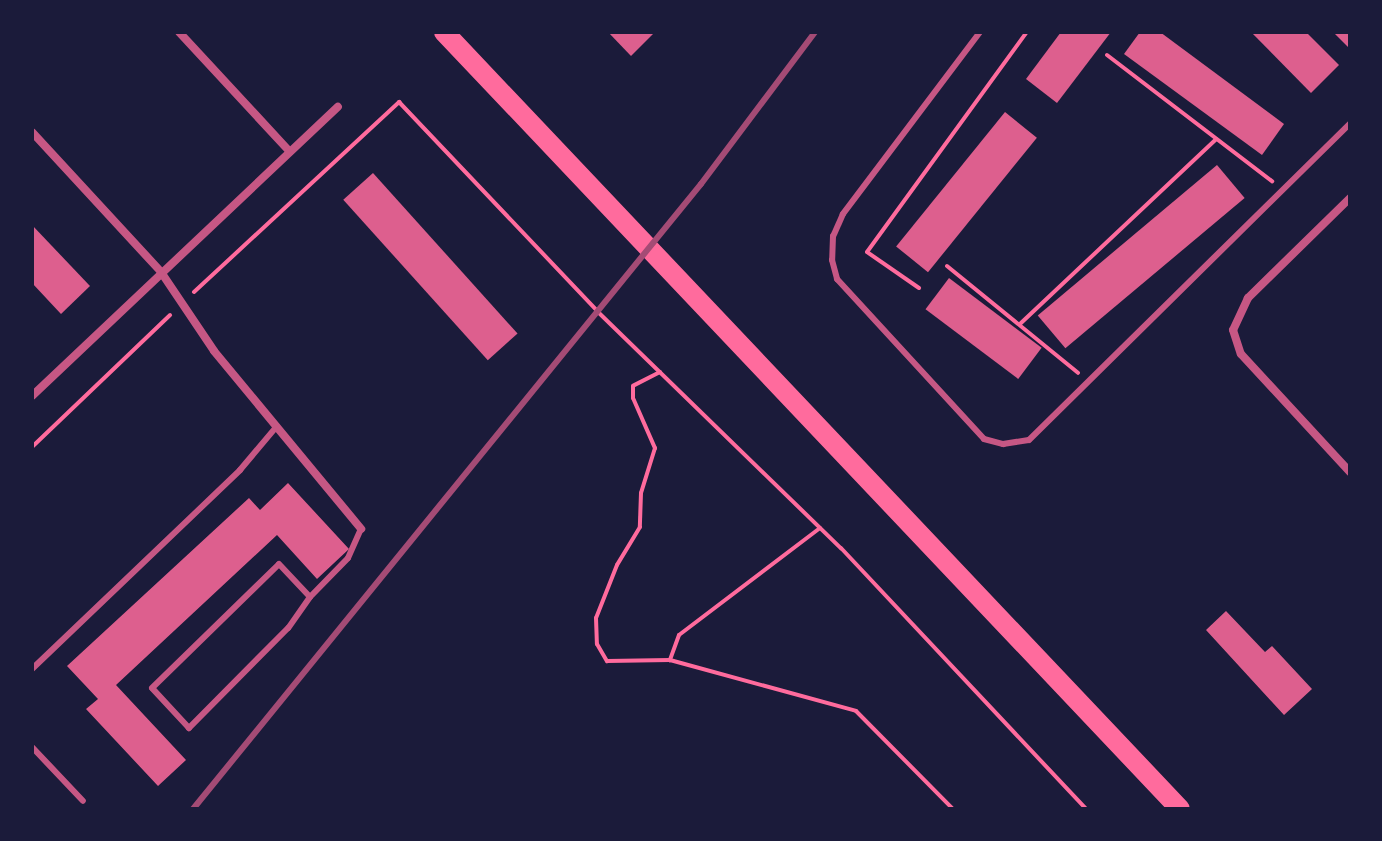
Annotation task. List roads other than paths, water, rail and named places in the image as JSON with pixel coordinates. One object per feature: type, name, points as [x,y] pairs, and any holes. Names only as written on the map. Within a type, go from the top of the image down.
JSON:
[{"type":"main road","points":[[444,32],[1180,809]]},
{"type":"street","points":[[179,32],[290,152]]},
{"type":"street","points":[[32,396],[338,107]]},
{"type":"street","points":[[34,137],[161,272],[277,426],[361,529]]},
{"type":"street","points":[[1350,198],[1248,298],[1233,330],[1241,354],[1350,472]]},
{"type":"lane","points":[[980,32],[843,214],[833,236],[837,279],[984,439],[1003,444],[1029,440],[1350,124]]},
{"type":"lane","points":[[32,669],[240,470],[277,426]]},
{"type":"lane","points":[[310,597],[279,564],[152,688],[189,728],[288,628],[310,597],[348,558],[361,529]]},
{"type":"lane","points":[[32,747],[83,801]]},
{"type":"railway","points":[[193,809],[701,184],[815,32]]}]
